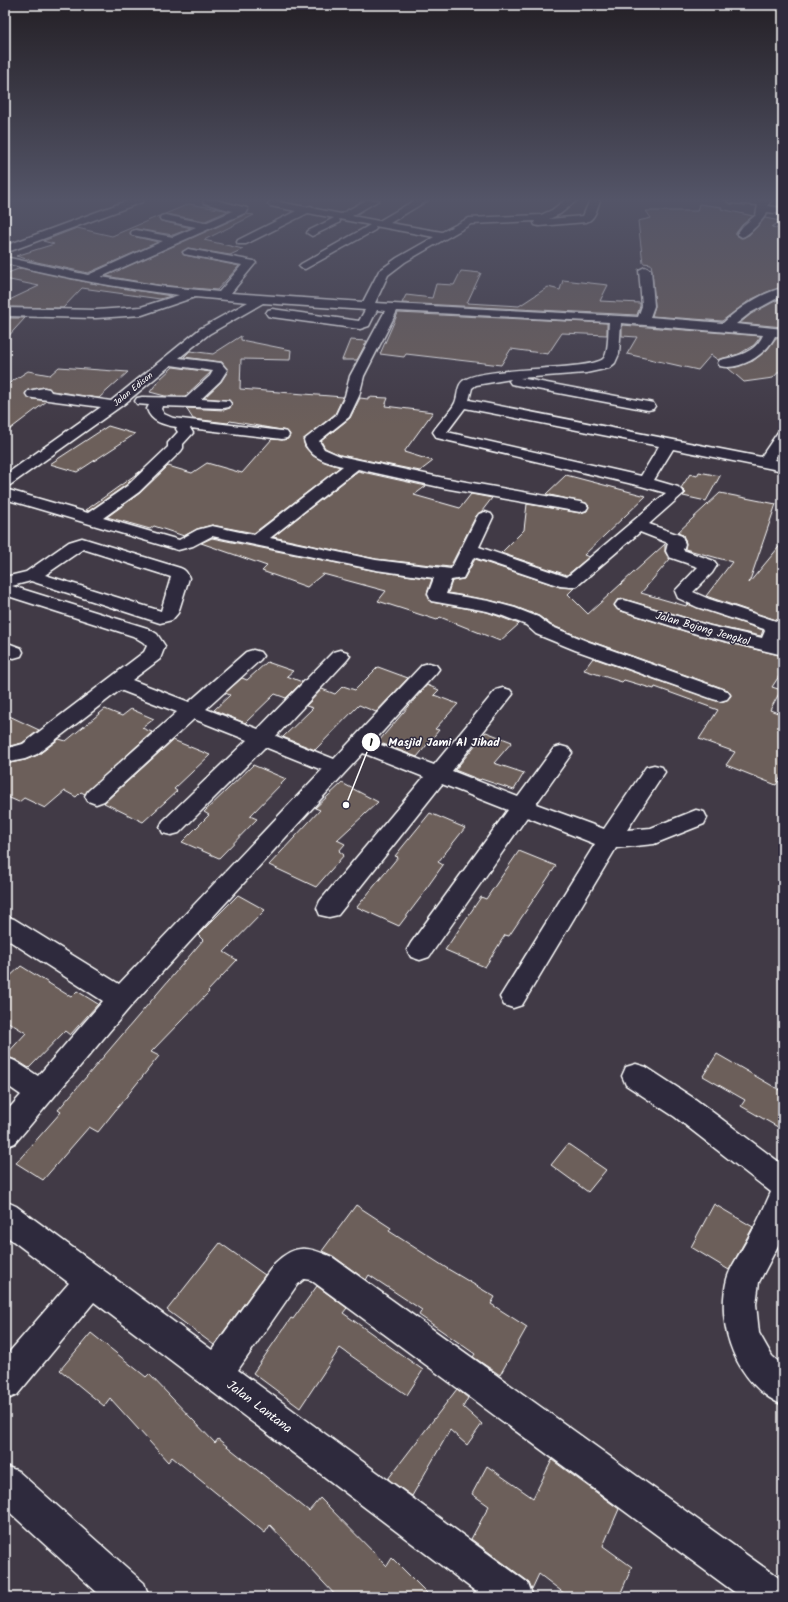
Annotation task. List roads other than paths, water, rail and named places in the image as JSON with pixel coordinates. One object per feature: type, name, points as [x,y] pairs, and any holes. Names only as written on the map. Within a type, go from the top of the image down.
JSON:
[{"type":"street","points":[[67,275],[193,294],[370,306],[644,321],[777,333]]},
{"type":"street","points":[[88,279],[97,275]]},
{"type":"street","points":[[222,296],[240,275]]},
{"type":"street","points":[[250,311],[360,325],[365,323],[382,275]]},
{"type":"street","points":[[644,321],[648,306],[645,275]]},
{"type":"street","points":[[725,328],[745,310],[772,294],[783,291]]},
{"type":"street","points":[[5,312],[116,313],[142,311],[153,309],[166,302],[193,294]]},
{"type":"street","name":"Jalan Edison","points":[[5,482],[116,403],[215,324],[262,299]]},
{"type":"street","points":[[394,307],[357,376],[352,396],[342,417],[311,440],[312,444],[325,456],[354,465],[444,484],[580,507]]},
{"type":"street","points":[[470,550],[566,582],[571,582],[676,493],[672,490],[645,482],[442,435],[440,432],[462,403],[464,391],[468,385],[476,381],[534,372],[586,369],[604,365],[610,360],[613,354],[615,320]]},
{"type":"street","points":[[725,363],[740,361],[754,354],[768,339],[777,333]]},
{"type":"street","points":[[168,361],[216,366],[220,370],[215,378],[188,403]]},
{"type":"street","points":[[495,377],[648,406]]},
{"type":"street","points":[[44,392],[33,394],[116,403],[157,402],[224,404]]},
{"type":"street","points":[[157,402],[154,409],[158,417],[173,422],[282,435]]},
{"type":"street","points":[[462,403],[783,466]]},
{"type":"street","points":[[91,519],[133,489],[177,447],[175,443],[186,433],[183,429],[185,424]]},
{"type":"street","points":[[765,462],[783,435]]},
{"type":"street","points":[[645,482],[668,444]]},
{"type":"street","points":[[256,541],[354,465]]},
{"type":"street","points":[[5,494],[178,544],[188,543],[204,532],[208,531],[376,565],[453,575],[457,574],[485,517]]},
{"type":"street","points":[[637,525],[676,540],[677,544],[674,551],[675,553],[708,565],[684,591],[684,594],[772,626],[776,648]]},
{"type":"street","points":[[5,582],[32,576],[75,546],[86,543],[174,572],[179,574],[180,578],[169,612],[166,616],[160,618],[32,576]]},
{"type":"street","points":[[444,574],[437,594],[440,598],[489,606],[509,612],[532,621],[543,630],[582,646],[720,695]]},
{"type":"street","points":[[5,589],[140,632],[150,638],[156,646],[153,655],[30,750],[5,756]]},
{"type":"street","name":"Jalan Bojong Jengkol","points":[[624,605],[704,630],[776,648]]},
{"type":"street","points":[[96,796],[253,656]]},
{"type":"street","points":[[171,827],[261,739],[340,656]]},
{"type":"street","points":[[5,1134],[121,999],[429,669]]},
{"type":"street","points":[[119,682],[337,768]]},
{"type":"street","points":[[329,908],[503,694]]},
{"type":"street","points":[[359,744],[609,840],[654,836],[696,818]]},
{"type":"street","points":[[420,950],[524,807],[561,753]]},
{"type":"street","points":[[514,996],[609,840],[654,772]]},
{"type":"street","points":[[5,926],[121,999]]},
{"type":"street","points":[[5,1069],[41,1093]]},
{"type":"street","points":[[636,1076],[685,1108],[783,1183]]},
{"type":"street","points":[[783,1200],[775,1220],[743,1279],[740,1304],[743,1337],[760,1368],[783,1388]]},
{"type":"street","name":"Jalan Lantana","points":[[5,1216],[514,1597]]},
{"type":"street","points":[[216,1373],[286,1274],[295,1265],[308,1262],[321,1268],[773,1597]]},
{"type":"street","points":[[5,1383],[92,1280]]},
{"type":"street","points":[[5,1484],[130,1597]]},
{"type":"place","name":"Masjid Jami Al Jihad","points":[[346,805]]}]
